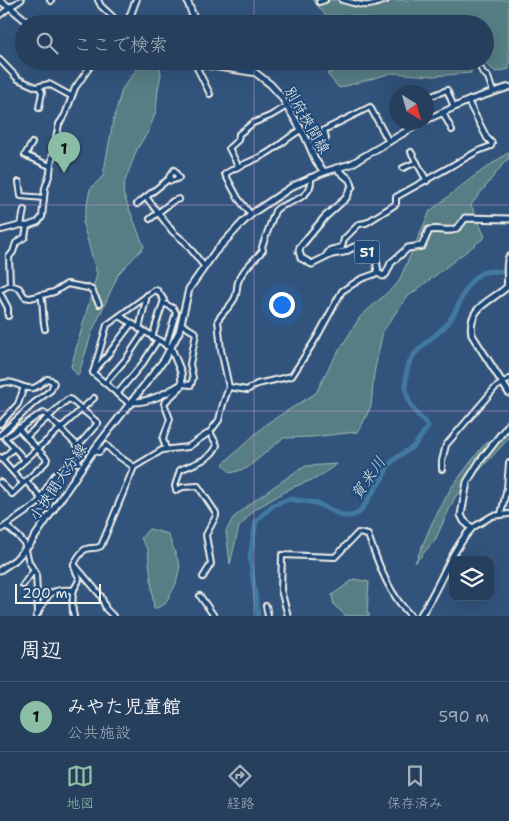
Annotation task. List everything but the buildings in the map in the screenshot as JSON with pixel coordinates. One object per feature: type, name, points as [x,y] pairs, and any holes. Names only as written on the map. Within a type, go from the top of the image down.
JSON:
[{"type":"main road","points":[[130,15],[136,0]]},
{"type":"main road","points":[[187,0],[193,15]]},
{"type":"main road","points":[[0,1],[19,15]]},
{"type":"main road","name":"別府挾間線","points":[[252,70],[276,90],[310,145],[316,161],[324,172],[336,168],[342,171],[352,182],[348,196],[325,216],[302,243],[299,249],[301,258],[309,264],[314,264],[332,254],[358,247],[376,259],[378,273]]},
{"type":"main road","points":[[434,117],[468,101],[509,87]]},
{"type":"main road","points":[[336,168],[351,164],[409,130]]},
{"type":"main road","name":"小挾間大分線","points":[[0,570],[25,551],[93,451],[164,360],[181,324],[189,289],[204,266],[251,214],[293,186],[324,172]]},
{"type":"main road","name":"51","points":[[378,273],[381,276],[386,274],[391,263],[408,248],[422,246],[429,230],[453,230],[461,226],[465,218],[509,219]]},
{"type":"main road","points":[[508,259],[508,282],[506,289],[479,308],[470,326],[472,335],[509,393]]},
{"type":"main road","points":[[132,403],[154,399],[181,385],[181,372],[169,347]]},
{"type":"main road","points":[[420,616],[430,602],[448,565],[472,528],[464,521],[461,515],[467,482],[480,461],[509,424]]},
{"type":"street","points":[[0,15],[22,0]]},
{"type":"street","points":[[98,0],[101,6],[111,15]]},
{"type":"street","points":[[319,2],[325,0]]},
{"type":"street","points":[[342,0],[363,6],[386,0]]},
{"type":"street","points":[[0,60],[18,79],[39,87],[49,84],[71,96]]},
{"type":"street","points":[[2,230],[22,225],[27,226],[40,220],[59,124],[65,115],[71,96],[88,70]]},
{"type":"street","points":[[198,70],[210,94]]},
{"type":"street","points":[[236,70],[256,73]]},
{"type":"street","points":[[481,70],[488,77],[493,92]]},
{"type":"street","points":[[39,87],[42,92],[39,108]]},
{"type":"street","points":[[434,95],[447,90],[454,107]]},
{"type":"street","points":[[324,258],[330,250],[343,246],[344,240],[359,224],[366,223],[396,204],[396,197],[478,151],[491,146],[492,143],[487,138],[468,101]]},
{"type":"street","points":[[238,166],[229,148],[238,140],[239,134],[253,123],[287,106]]},
{"type":"street","points":[[310,145],[326,138],[324,130],[370,108],[389,142]]},
{"type":"street","points":[[443,113],[452,130]]},
{"type":"street","points":[[251,214],[238,198],[224,174],[265,154],[301,130]]},
{"type":"street","points":[[32,143],[25,155],[50,166]]},
{"type":"street","points":[[411,152],[427,181]]},
{"type":"street","points":[[403,168],[417,162]]},
{"type":"street","points":[[74,616],[72,608],[74,590],[79,581],[74,564],[86,549],[101,546],[134,467],[166,449],[188,447],[210,432],[220,420],[229,387],[221,350],[218,320],[233,302],[238,280],[248,264],[263,250],[262,247],[275,211],[309,191],[311,177]]},
{"type":"street","points":[[137,204],[170,178]]},
{"type":"street","points":[[19,182],[21,196],[44,198]]},
{"type":"street","points":[[146,197],[204,266]]},
{"type":"street","points":[[150,219],[173,201],[179,199]]},
{"type":"street","points":[[22,225],[24,210]]},
{"type":"street","points":[[10,285],[9,257],[16,243],[26,238],[27,226]]},
{"type":"street","points":[[229,387],[248,390],[257,384],[292,376],[317,337],[342,291],[361,279],[378,273]]},
{"type":"street","points":[[8,316],[8,308],[0,291],[10,285],[19,288],[27,297],[54,292],[67,284],[73,285],[92,290],[99,304]]},
{"type":"street","points":[[93,372],[107,324],[155,290],[158,291],[164,300],[152,337]]},
{"type":"street","points":[[41,295],[44,306],[42,318],[45,329]]},
{"type":"street","points":[[139,329],[147,295]]},
{"type":"street","points":[[120,316],[169,347],[176,313],[173,308],[163,303]]},
{"type":"street","points":[[93,372],[108,356],[131,324]]},
{"type":"street","points":[[166,449],[162,439],[170,419],[164,403],[181,385],[191,386],[193,378],[190,364],[196,333],[181,324]]},
{"type":"street","points":[[105,383],[126,359],[144,332]]},
{"type":"street","points":[[117,394],[143,363],[157,341]]},
{"type":"street","points":[[93,372],[117,394],[132,403]]},
{"type":"street","points":[[0,384],[9,381],[34,388],[47,379],[53,380],[54,383],[51,390],[0,434]]},
{"type":"street","points":[[442,469],[442,460],[446,446],[495,388],[509,379]]},
{"type":"street","points":[[0,424],[18,404],[24,386]]},
{"type":"street","points":[[13,471],[94,398]]},
{"type":"street","points":[[27,438],[70,399],[98,423],[78,446]]},
{"type":"street","points":[[25,460],[5,438],[42,413],[81,450],[78,462]]},
{"type":"street","points":[[0,482],[11,494],[46,462],[46,459],[18,428]]},
{"type":"street","points":[[203,577],[211,564],[206,536],[216,513],[198,486],[183,487],[176,490],[175,486],[180,470],[202,461],[215,450],[217,445],[210,432]]},
{"type":"street","points":[[93,451],[99,452],[106,445],[134,467]]},
{"type":"street","points":[[14,448],[1,458],[41,498]]},
{"type":"street","points":[[0,530],[37,504],[58,472],[72,462],[78,462],[83,466]]},
{"type":"street","points":[[501,514],[507,488],[509,463]]},
{"type":"street","points":[[472,528],[492,516],[509,514]]},
{"type":"street","points":[[6,526],[24,544],[25,551],[36,574],[37,614]]},
{"type":"street","points":[[288,616],[281,590],[282,555],[335,558],[358,533],[368,535],[394,597],[411,616]]},
{"type":"street","points":[[74,564],[101,596],[106,609],[113,616]]},
{"type":"street","points":[[24,585],[34,570]]},
{"type":"street","points":[[37,614],[49,594],[53,591],[58,589],[74,590]]},
{"type":"street","points":[[200,596],[214,616]]},
{"type":"street","points":[[266,606],[268,616]]},
{"type":"green space","points":[[313,0],[509,0],[509,69],[496,72],[494,70],[494,15],[325,15]]},
{"type":"green space","points":[[136,70],[160,70],[156,111],[149,130],[137,149],[124,184],[123,193],[144,247],[119,273],[92,332],[78,376],[71,367],[97,274],[83,224],[90,189],[103,176],[113,122],[122,89]]},
{"type":"green space","points":[[335,70],[471,70],[471,73],[434,76],[392,73],[339,88],[327,74]]},
{"type":"green space","points":[[509,152],[509,158],[471,205],[485,237],[406,298],[383,331],[374,373],[371,406],[357,432],[283,438],[247,468],[231,473],[223,464],[266,424],[316,393],[330,365],[360,317],[398,283],[430,211],[473,177]]},
{"type":"green space","points":[[509,427],[509,438],[455,497],[435,540],[415,563],[432,523],[451,488],[483,446]]},
{"type":"green space","points":[[337,464],[317,478],[291,488],[254,510],[239,527],[230,564],[226,531],[233,518],[251,503],[306,466]]},
{"type":"green space","points":[[149,529],[168,534],[180,566],[176,584],[165,604],[154,609],[148,550],[141,538]]},
{"type":"green space","points":[[354,579],[369,582],[367,612],[370,616],[346,616],[334,605],[332,595]]},
{"type":"waterway","name":"賀来川","points":[[258,616],[250,557],[256,521],[273,505],[289,499],[316,503],[343,516],[359,513],[383,477],[389,464],[414,446],[428,427],[409,402],[406,374],[412,358],[421,347],[446,325],[454,314],[467,288],[476,277],[489,271],[509,273]]},
{"type":"place","name":"みやた児童館","points":[[64,173]]}]
